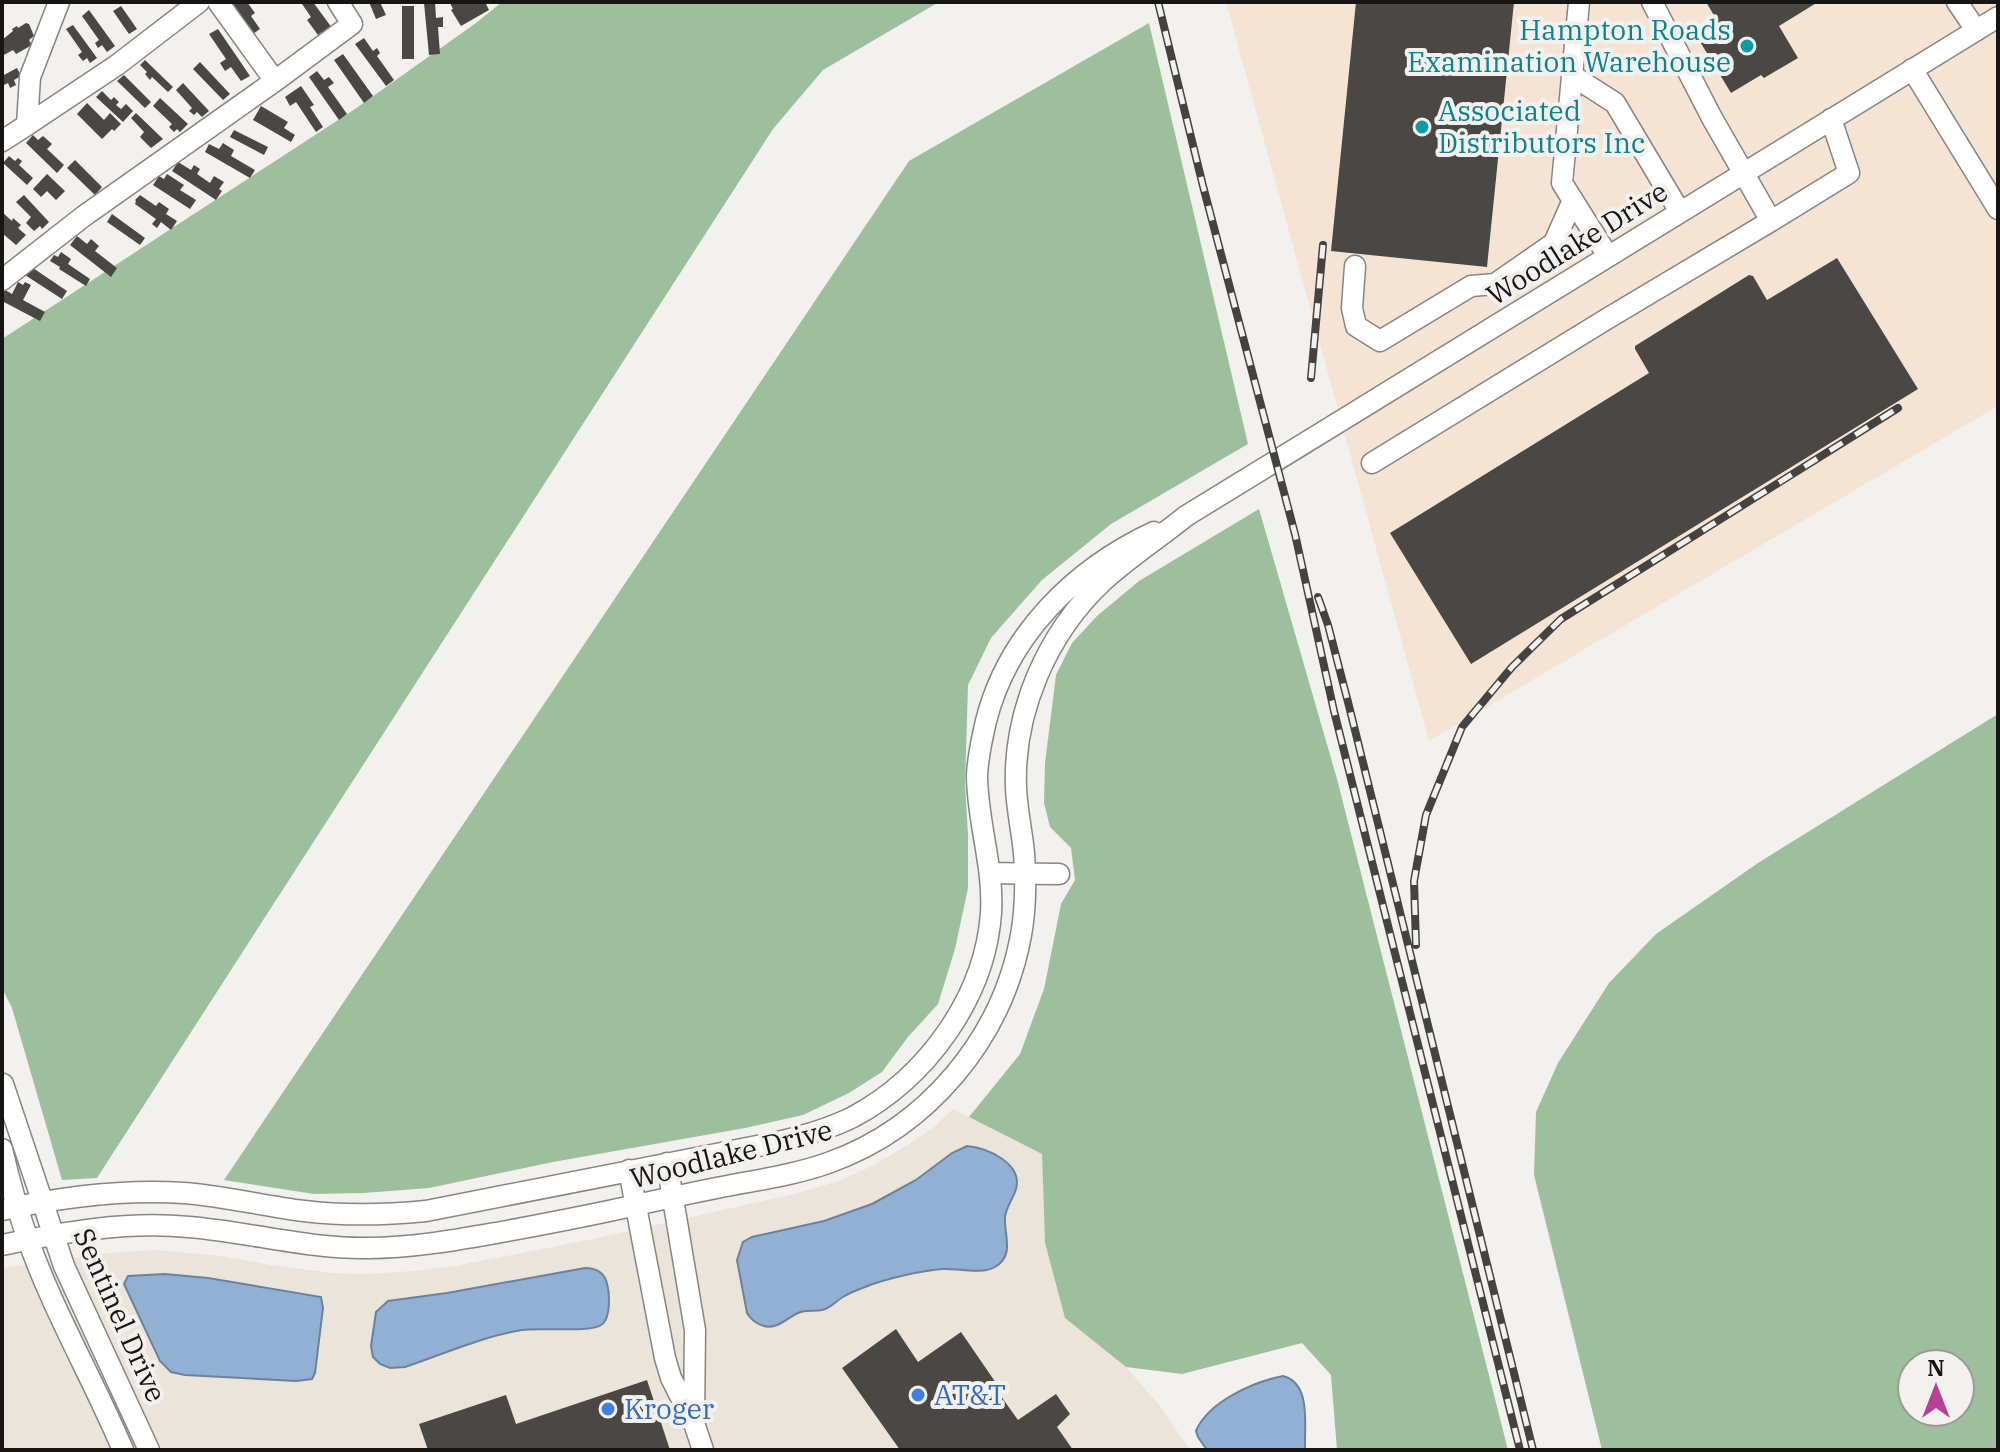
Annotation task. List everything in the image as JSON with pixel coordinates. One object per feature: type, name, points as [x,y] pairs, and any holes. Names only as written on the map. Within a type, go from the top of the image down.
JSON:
[{"type":"street","points":[[27,125],[30,77],[59,2]]},
{"type":"street","points":[[2,141],[117,65],[199,2]]},
{"type":"street","points":[[218,2],[275,81]]},
{"type":"street","points":[[2,280],[84,216],[352,24],[338,2]]},
{"type":"street","points":[[1579,2],[1562,183],[1608,256]]},
{"type":"street","points":[[1652,2],[1712,118],[1771,221]]},
{"type":"street","points":[[1957,2],[1976,30]]},
{"type":"street","name":"Woodlake Drive","points":[[10,1208],[121,1193],[167,1192],[213,1195],[334,1214],[395,1214],[456,1206],[804,1136],[852,1117],[897,1087],[919,1066],[939,1043],[970,989],[981,961],[991,913],[990,873],[977,774],[983,734],[1011,660],[1042,614],[1073,582],[1125,545],[1186,516],[1998,17]]},
{"type":"street","points":[[1912,69],[1998,209]]},
{"type":"street","points":[[1573,76],[1615,103],[1680,212]]},
{"type":"street","points":[[1372,463],[1849,173],[1831,119]]},
{"type":"street","points":[[1355,266],[1352,308],[1356,326],[1380,341],[1471,286],[1495,284],[1554,243],[1573,200]]},
{"type":"street","name":"Woodlake Drive","points":[[2,1245],[98,1228],[160,1225],[220,1230],[310,1246],[402,1247],[463,1240],[782,1175],[826,1163],[866,1146],[922,1108],[953,1077],[986,1031],[1002,997],[1023,925],[1025,874],[1016,797],[1017,760],[1022,720],[1041,669],[1066,623],[1100,585],[1186,516]]},
{"type":"street","points":[[990,873],[1059,874]]},
{"type":"street","name":"Sentinel Drive","points":[[3,1084],[64,1266],[149,1450]]},
{"type":"street","name":"Sentinel Drive","points":[[2,1149],[10,1208],[28,1240],[123,1450]]},
{"type":"street","points":[[667,1163],[695,1330],[694,1423]]},
{"type":"street","points":[[629,1170],[665,1358],[703,1450]]},
{"type":"shaded area","points":[[1226,2],[1998,2],[1998,406],[1429,741]]},
{"type":"shaded area","points":[[953,1109],[1042,1154],[1045,1243],[1065,1318],[1126,1367],[1160,1406],[1190,1450],[2,1450],[2,1268],[109,1253],[156,1250],[333,1273],[363,1274],[455,1266],[593,1239],[839,1181],[909,1144]]},
{"type":"green space","points":[[502,2],[939,2],[823,70],[773,129],[97,1178],[62,1180],[12,1008],[2,988],[2,339],[355,109]]},
{"type":"green space","points":[[1149,23],[1248,444],[1111,524],[1042,580],[991,638],[968,685],[965,784],[968,888],[955,949],[938,1004],[882,1072],[849,1093],[803,1115],[429,1188],[314,1194],[224,1180],[909,161]]},
{"type":"green space","points":[[1259,509],[1337,779],[1508,1450],[1337,1450],[1331,1375],[1302,1343],[1182,1374],[1126,1367],[1065,1318],[1045,1243],[1042,1154],[969,1117],[1020,1054],[1044,989],[1061,904],[1075,880],[1071,848],[1050,827],[1044,803],[1045,763],[1056,675],[1072,643],[1097,616],[1139,581]]},
{"type":"green space","points":[[1998,714],[1998,1450],[1602,1450],[1534,1175],[1536,1112],[1558,1063],[1609,983],[1656,934],[1758,863]]},
{"type":"water","points":[[967,1146],[1002,1158],[1009,1164],[1017,1180],[1005,1217],[1007,1251],[995,1267],[977,1271],[942,1269],[892,1278],[850,1293],[825,1309],[801,1312],[769,1327],[756,1323],[750,1317],[737,1260],[743,1242],[752,1237],[824,1221],[872,1204],[916,1180],[952,1153]]},
{"type":"water","points":[[585,1268],[600,1272],[607,1284],[609,1308],[601,1325],[586,1329],[530,1329],[508,1333],[405,1367],[390,1368],[373,1357],[371,1346],[376,1312],[388,1301]]},
{"type":"water","points":[[165,1274],[321,1297],[323,1308],[312,1379],[296,1381],[171,1372],[160,1361],[124,1284],[128,1276]]},
{"type":"water","points":[[1283,1376],[1299,1387],[1302,1396],[1305,1450],[1207,1450],[1196,1431],[1210,1411],[1245,1388]]},
{"type":"building","points":[[230,2],[247,2],[255,13],[251,16],[260,29],[253,34]]},
{"type":"building","points":[[313,2],[332,28],[318,35],[307,20],[311,17],[302,4]]},
{"type":"building","points":[[369,2],[380,2],[386,15],[376,19]]},
{"type":"building","points":[[435,2],[436,18],[443,17],[443,27],[438,27],[440,54],[429,55],[424,3]]},
{"type":"building","points":[[452,2],[485,2],[489,10],[461,26],[451,10]]},
{"type":"building","name":"Associated Distributors Inc","points":[[1356,2],[1514,2],[1487,267],[1331,251]]},
{"type":"building","name":"Hampton Roads Examination Warehouse","points":[[1706,2],[1818,2],[1779,26],[1798,58],[1731,93],[1696,35],[1718,22]]},
{"type":"building","points":[[121,6],[137,29],[129,34],[113,11]]},
{"type":"building","points":[[402,6],[414,6],[414,59],[402,59]]},
{"type":"building","points":[[89,10],[115,46],[107,52],[102,45],[98,48],[95,43],[99,40],[82,16]]},
{"type":"building","points":[[26,23],[34,36],[29,40],[32,45],[16,54],[13,50],[2,56],[2,40],[12,29]]},
{"type":"building","points":[[73,25],[97,58],[90,63],[87,58],[83,61],[78,55],[82,52],[66,29]]},
{"type":"building","points":[[218,29],[250,76],[241,81],[231,67],[225,71],[220,63],[226,59],[209,34]]},
{"type":"building","points":[[364,38],[373,51],[377,48],[380,53],[377,56],[394,80],[386,86],[355,44]]},
{"type":"building","points":[[343,54],[373,96],[364,103],[334,60]]},
{"type":"building","points":[[145,60],[173,87],[168,92],[145,74],[147,72],[140,65]]},
{"type":"building","points":[[200,62],[230,94],[223,100],[193,69]]},
{"type":"building","points":[[17,68],[21,76],[14,80],[16,85],[10,88],[8,83],[2,86],[2,76]]},
{"type":"building","points":[[317,71],[324,80],[329,77],[334,83],[328,87],[347,114],[339,120],[309,77]]},
{"type":"building","points":[[124,75],[151,102],[145,108],[117,81]]},
{"type":"building","points":[[183,83],[209,111],[202,117],[197,112],[194,115],[189,111],[192,108],[176,90]]},
{"type":"building","points":[[301,86],[314,105],[310,107],[323,127],[316,132],[296,102],[290,106],[285,97]]},
{"type":"building","points":[[102,91],[111,100],[114,97],[121,109],[126,104],[133,111],[123,122],[96,97]]},
{"type":"building","points":[[160,98],[188,124],[180,132],[177,129],[174,132],[169,127],[172,124],[153,106]]},
{"type":"building","points":[[87,103],[104,120],[110,113],[121,124],[102,139],[77,114]]},
{"type":"building","points":[[261,106],[288,122],[284,128],[295,135],[291,142],[253,120]]},
{"type":"building","points":[[136,113],[163,139],[151,148],[140,137],[144,132],[131,118]]},
{"type":"building","points":[[234,130],[268,147],[264,155],[230,137]]},
{"type":"building","points":[[33,135],[38,140],[43,136],[52,144],[47,149],[64,165],[57,173],[26,143]]},
{"type":"building","points":[[223,143],[234,150],[231,156],[255,170],[250,178],[205,152],[209,144],[219,149]]},
{"type":"building","points":[[9,156],[15,161],[18,158],[22,161],[19,165],[33,178],[27,185],[3,163]]},
{"type":"building","points":[[75,160],[102,187],[95,195],[67,168]]},
{"type":"building","points":[[178,162],[191,170],[194,165],[200,169],[197,174],[210,183],[214,176],[224,182],[216,200],[172,171]]},
{"type":"building","points":[[47,174],[65,191],[56,200],[47,191],[41,197],[33,189]]},
{"type":"building","points":[[167,174],[184,185],[180,190],[196,200],[190,209],[153,185],[159,176],[164,179]]},
{"type":"building","points":[[24,195],[49,222],[42,229],[40,226],[34,231],[26,223],[31,217],[16,202]]},
{"type":"building","points":[[140,195],[156,206],[159,202],[169,209],[166,214],[177,221],[171,230],[161,222],[157,228],[152,224],[156,219],[135,204]]},
{"type":"building","points":[[2,212],[21,225],[18,228],[26,235],[16,245],[2,233]]},
{"type":"building","points":[[112,214],[145,238],[140,245],[107,222]]},
{"type":"building","points":[[77,236],[87,244],[91,239],[99,246],[95,251],[117,268],[111,277],[70,245]]},
{"type":"building","points":[[61,252],[71,259],[68,264],[90,279],[86,286],[50,261]]},
{"type":"building","points":[[1837,258],[1918,389],[1471,664],[1390,533],[1649,373],[1635,346],[1749,275],[1753,276],[1767,300]]},
{"type":"building","points":[[30,266],[67,291],[62,299],[25,275]]},
{"type":"building","points":[[18,282],[31,285],[23,300],[45,312],[40,321],[2,301],[2,288],[12,294]]},
{"type":"building","points":[[896,1329],[918,1362],[961,1332],[1018,1420],[1056,1394],[1070,1414],[1057,1427],[1073,1450],[900,1450],[842,1368]]},
{"type":"building","name":"Kroger","points":[[647,1380],[670,1450],[428,1450],[419,1424],[506,1395],[516,1424]]},
{"type":"railway","points":[[1158,2],[1295,534],[1334,711],[1520,1450]]},
{"type":"railway","points":[[1311,378],[1323,245]]},
{"type":"railway","points":[[1416,945],[1414,881],[1426,815],[1462,727],[1512,667],[1561,619],[1898,408]]},
{"type":"railway","points":[[1318,597],[1349,706],[1533,1450]]},
{"type":"place","name":"Hampton Roads Examination Warehouse","points":[[1747,46]]},
{"type":"place","name":"Associated Distributors Inc","points":[[1422,127]]},
{"type":"place","name":"AT&T","points":[[918,1395]]},
{"type":"place","name":"Kroger","points":[[608,1409]]}]
